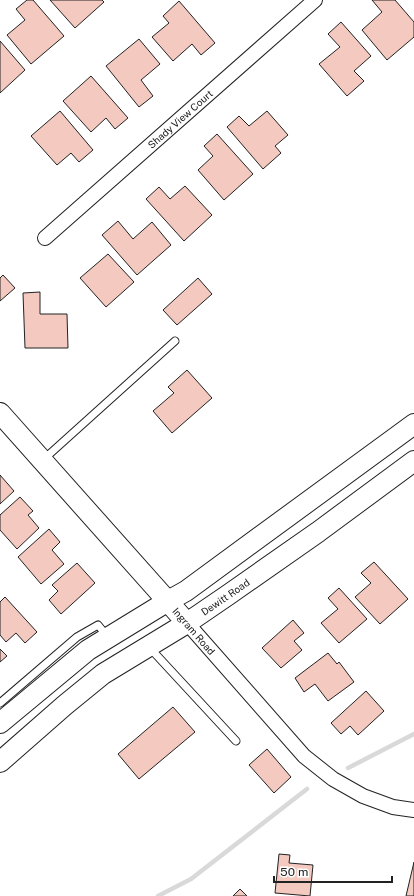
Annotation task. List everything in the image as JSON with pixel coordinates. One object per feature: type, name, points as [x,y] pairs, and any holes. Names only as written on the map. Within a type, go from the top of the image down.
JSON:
[{"type":"main road","name":"Ingram Road","points":[[1,416],[187,623]]},
{"type":"main road","points":[[0,723],[88,650],[186,591],[414,424]]},
{"type":"main road","name":"Dewitt Road","points":[[0,762],[103,674],[187,623],[318,532],[414,461]]},
{"type":"main road","points":[[109,637],[126,660]]},
{"type":"street","name":"Shady View Court","points":[[45,238],[315,0]]},
{"type":"street","name":"Ingram Road","points":[[187,623],[304,756],[333,779],[363,796],[393,806],[414,810]]},
{"type":"lane","points":[[42,460],[175,341]]},
{"type":"lane","points":[[0,703],[76,637],[98,625],[109,637]]},
{"type":"lane","points":[[149,647],[236,741]]},
{"type":"building","points":[[27,0],[33,0],[64,36],[31,64],[7,35],[25,20],[16,9]]},
{"type":"building","points":[[50,0],[102,0],[104,2],[75,28]]},
{"type":"building","points":[[372,0],[395,0],[414,22],[414,37],[387,60],[362,30],[382,12]]},
{"type":"building","points":[[179,1],[215,43],[201,55],[192,44],[173,61],[152,37],[169,23],[163,16]]},
{"type":"building","points":[[341,22],[371,56],[354,71],[364,81],[347,96],[319,64],[340,47],[328,34]]},
{"type":"building","points":[[139,39],[160,64],[141,80],[153,96],[139,107],[106,66]]},
{"type":"building","points":[[0,41],[25,70],[0,93]]},
{"type":"building","points":[[91,76],[128,118],[115,129],[106,118],[91,132],[63,101]]},
{"type":"building","points":[[60,111],[93,150],[79,162],[71,153],[57,165],[31,136]]},
{"type":"building","points":[[267,111],[288,135],[275,146],[281,153],[263,169],[227,127],[239,116],[249,126]]},
{"type":"building","points":[[217,134],[253,174],[224,200],[198,170],[213,156],[204,146]]},
{"type":"building","points":[[185,186],[212,215],[184,241],[146,199],[159,187],[170,199]]},
{"type":"building","points":[[118,221],[133,239],[152,222],[171,245],[137,275],[102,235]]},
{"type":"building","points":[[108,254],[134,282],[106,307],[80,278]]},
{"type":"building","points":[[3,275],[15,288],[0,301],[0,278]]},
{"type":"building","points":[[198,278],[212,294],[177,325],[163,310]]},
{"type":"building","points":[[40,292],[40,314],[67,314],[68,348],[25,348],[23,293]]},
{"type":"building","points":[[187,370],[212,398],[172,433],[153,411],[174,393],[168,387]]},
{"type":"building","points":[[0,475],[14,491],[0,504]]},
{"type":"building","points":[[20,497],[33,511],[28,515],[39,528],[17,549],[0,530],[0,515]]},
{"type":"building","points":[[49,529],[60,542],[52,550],[64,564],[41,584],[18,557]]},
{"type":"building","points":[[374,562],[408,599],[380,624],[355,597],[371,583],[361,573]]},
{"type":"building","points":[[77,563],[95,583],[61,614],[49,600],[58,591],[52,585]]},
{"type":"building","points":[[339,588],[367,619],[339,643],[321,623],[338,609],[328,598]]},
{"type":"building","points":[[5,597],[37,632],[25,643],[16,633],[6,642],[0,635],[0,602]]},
{"type":"building","points":[[293,620],[304,633],[294,641],[302,650],[281,668],[262,648]]},
{"type":"building","points":[[0,649],[7,656],[0,662]]},
{"type":"building","points":[[328,653],[337,664],[339,662],[354,682],[328,701],[315,684],[304,692],[295,678]]},
{"type":"building","points":[[366,691],[384,711],[358,735],[350,726],[341,734],[331,723]]},
{"type":"building","points":[[173,707],[195,732],[139,779],[118,754]]},
{"type":"building","points":[[267,749],[291,777],[274,793],[249,765]]},
{"type":"building","points":[[279,854],[290,855],[289,863],[313,865],[310,896],[275,893]]},
{"type":"building","points":[[414,862],[414,896],[406,896]]},
{"type":"building","points":[[240,889],[247,896],[233,896]]},
{"type":"waterway","points":[[348,768],[414,734]]},
{"type":"waterway","points":[[158,896],[191,879],[307,789]]}]
